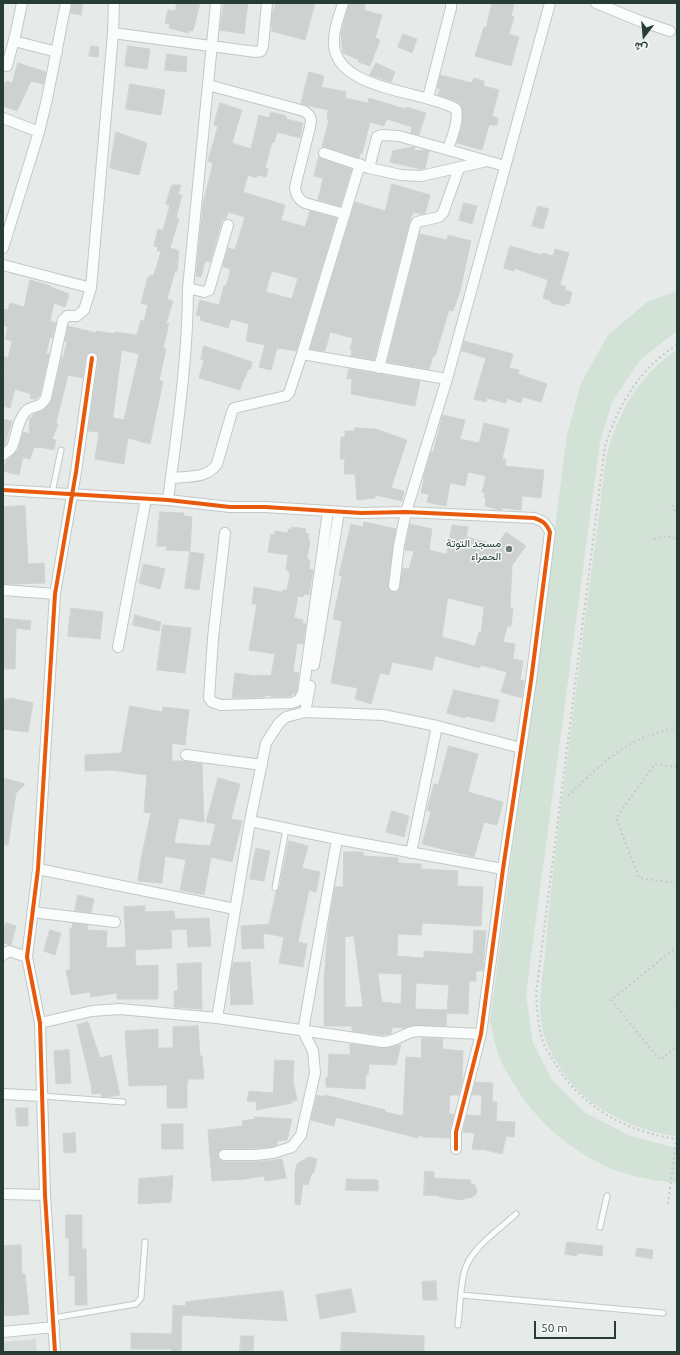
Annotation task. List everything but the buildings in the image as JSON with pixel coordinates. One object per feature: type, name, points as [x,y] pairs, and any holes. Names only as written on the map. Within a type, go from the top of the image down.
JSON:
[{"type":"street","points":[[7,66],[22,3]]},
{"type":"street","points":[[3,248],[39,132],[57,52],[66,3]]},
{"type":"street","points":[[3,455],[12,447],[21,420],[26,412],[30,408],[42,404],[46,398],[63,320],[67,316],[77,316],[84,310],[90,288],[113,33],[114,3]]},
{"type":"street","points":[[168,500],[180,405],[188,312],[188,288],[216,3]]},
{"type":"street","points":[[113,33],[256,52],[261,51],[264,46],[267,3]]},
{"type":"street","points":[[343,3],[334,38],[335,53],[338,61],[355,75],[410,95],[428,98],[450,105],[456,109],[456,122],[448,149]]},
{"type":"street","points":[[428,98],[451,3]]},
{"type":"street","points":[[394,586],[399,545],[406,512],[447,379],[550,3]]},
{"type":"street","points":[[596,3],[670,31]]},
{"type":"street","points":[[14,41],[57,52]]},
{"type":"street","points":[[208,85],[304,111],[310,115],[312,119],[295,187],[296,194],[299,200],[305,203],[345,214]]},
{"type":"street","points":[[3,118],[39,132]]},
{"type":"street","points":[[171,478],[206,475],[213,470],[217,464],[234,408],[286,396],[289,393],[345,214],[364,166],[378,137],[382,135],[399,136],[505,166]]},
{"type":"street","points":[[324,153],[364,166],[401,175],[421,176],[487,161]]},
{"type":"street","points":[[379,368],[415,226],[417,222],[438,217],[443,213],[459,168]]},
{"type":"street","points":[[188,288],[204,292],[209,290],[228,225]]},
{"type":"street","points":[[3,265],[90,288]]},
{"type":"street","points":[[302,354],[447,379]]},
{"type":"street","points":[[55,1352],[45,1195],[40,1023],[27,957],[38,869],[55,594],[76,472],[92,358]]},
{"type":"street","points":[[3,490],[168,500],[230,507],[265,507],[339,512],[406,512],[534,518],[544,522],[547,526],[550,532],[531,682],[503,869],[481,1034],[456,1132],[456,1149]]},
{"type":"street","points":[[118,647],[146,499]]},
{"type":"street","points":[[225,533],[213,638],[209,698],[212,702],[221,704],[292,704],[299,700],[303,693],[328,511]]},
{"type":"street","points":[[305,712],[339,512]]},
{"type":"street","points":[[3,590],[55,594]]},
{"type":"street","points":[[217,1018],[250,821],[266,743],[279,723],[286,717],[305,712],[383,715],[438,726],[521,748]]},
{"type":"street","points":[[411,853],[438,726]]},
{"type":"street","points":[[186,755],[262,765]]},
{"type":"street","points":[[250,821],[337,839],[503,869]]},
{"type":"street","points":[[224,1155],[255,1155],[273,1153],[292,1147],[301,1135],[315,1073],[313,1051],[303,1031],[337,839]]},
{"type":"street","points":[[38,869],[235,909]]},
{"type":"street","points":[[32,912],[115,922]]},
{"type":"street","points":[[3,955],[9,951],[27,957]]},
{"type":"street","points":[[40,1023],[92,1011],[120,1009],[217,1018],[383,1042],[392,1042],[408,1032],[481,1034]]},
{"type":"street","points":[[3,1094],[41,1096]]},
{"type":"street","points":[[3,1194],[45,1195]]},
{"type":"street","points":[[3,1332],[53,1323]]},
{"type":"lane","points":[[52,493],[61,450]]},
{"type":"lane","points":[[275,888],[286,828]]},
{"type":"lane","points":[[41,1096],[123,1102]]},
{"type":"lane","points":[[600,1226],[607,1196]]},
{"type":"lane","points":[[458,1325],[464,1272],[469,1259],[486,1240],[516,1214]]},
{"type":"lane","points":[[53,1323],[136,1304],[141,1298],[145,1242]]},
{"type":"lane","points":[[461,1294],[663,1312]]},
{"type":"path","points":[[676,1139],[653,1134],[621,1123],[603,1114],[584,1099],[569,1084],[543,1043],[537,1017],[536,994],[605,446],[616,414],[637,382],[649,367],[666,352],[677,345]]},
{"type":"path","points":[[672,505],[677,515]]},
{"type":"path","points":[[654,539],[667,536],[677,539]]},
{"type":"path","points":[[568,796],[594,770],[615,754],[635,742],[657,732],[677,727]]},
{"type":"path","points":[[677,767],[655,764],[616,818],[638,878],[677,883]]},
{"type":"path","points":[[677,954],[673,950],[611,1000],[660,1060],[677,1046]]},
{"type":"path","points":[[668,1204],[677,1134]]},
{"type":"shaded area","points":[[36,1339],[37,1352],[3,1352],[3,1342]]},
{"type":"green space","points":[[677,291],[677,331],[640,360],[612,402],[600,442],[526,994],[533,1043],[552,1080],[584,1112],[630,1136],[677,1148],[677,1183],[648,1179],[620,1172],[588,1157],[558,1136],[533,1111],[512,1081],[499,1057],[490,1021],[567,435],[581,383],[608,335],[647,302]]},
{"type":"green space","points":[[677,350],[677,1136],[640,1128],[628,1123],[604,1111],[584,1096],[573,1085],[552,1055],[542,1029],[540,1005],[557,836],[607,454],[620,418],[634,392],[653,369]]},
{"type":"cycle path","points":[[55,1352],[45,1195],[40,1023],[27,957],[38,869],[55,594],[76,472],[92,358]]},
{"type":"cycle path","points":[[3,490],[168,500],[230,507],[265,507],[361,513],[406,512],[534,518],[546,524],[550,532],[531,681],[503,869],[481,1034],[456,1132],[456,1149]]},
{"type":"place","name":"مسجد التوتة الحمراء","points":[[509,549]]}]
